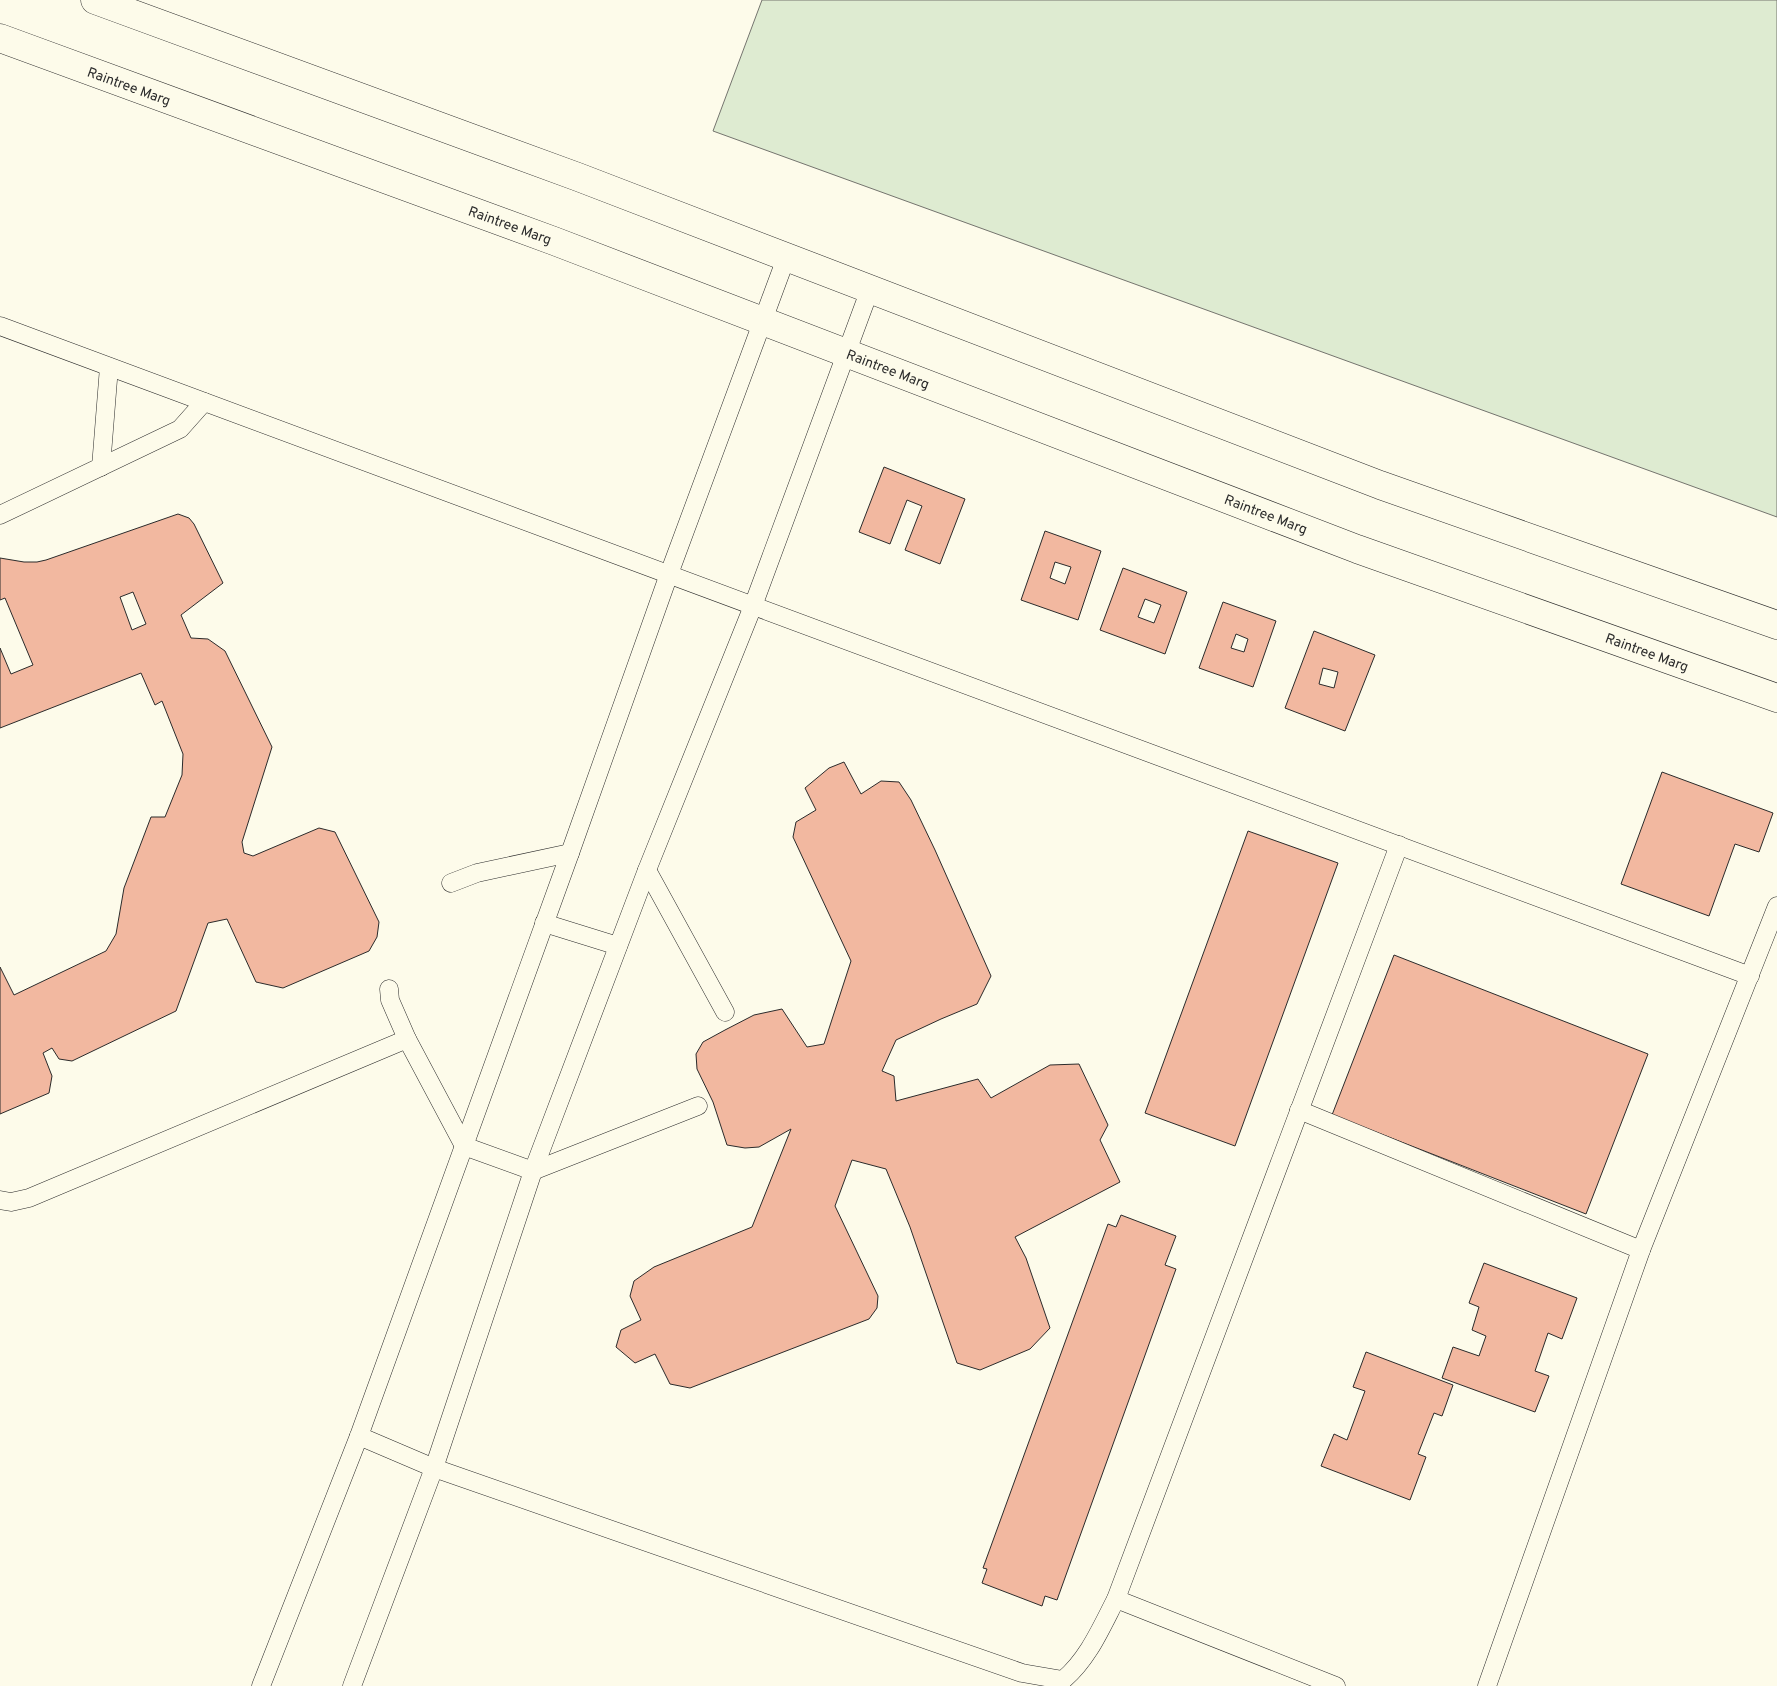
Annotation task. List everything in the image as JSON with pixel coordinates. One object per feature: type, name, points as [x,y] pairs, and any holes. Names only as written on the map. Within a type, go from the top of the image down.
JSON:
[{"type":"main road","points":[[94,0],[578,177],[1380,484],[1777,626]]},
{"type":"main road","name":"Raintree Marg","points":[[0,38],[554,241],[1356,549],[1777,698]]},
{"type":"lane","points":[[262,1686],[359,1436],[669,574],[786,258]]},
{"type":"lane","points":[[352,1686],[434,1468],[533,1172],[647,870],[754,606],[870,289]]},
{"type":"lane","points":[[0,326],[1750,976]]},
{"type":"lane","points":[[101,467],[109,367]]},
{"type":"lane","points":[[0,515],[180,429],[204,402]]},
{"type":"lane","points":[[359,1436],[434,1468],[1022,1673],[1063,1680],[1076,1669],[1094,1642],[1116,1599],[1399,845]]},
{"type":"lane","points":[[451,883],[477,873],[570,853]]},
{"type":"lane","points":[[647,870],[725,1012]]},
{"type":"lane","points":[[1487,1686],[1642,1250],[1777,906]]},
{"type":"lane","points":[[544,923],[618,946]]},
{"type":"lane","points":[[389,989],[390,1000],[407,1039],[464,1146],[533,1172],[698,1106]]},
{"type":"lane","points":[[0,1200],[11,1202],[29,1198],[407,1039]]},
{"type":"lane","points":[[1299,1110],[1642,1250]]},
{"type":"lane","points":[[1116,1599],[1336,1686]]},
{"type":"green space","points":[[762,0],[1777,0],[1777,517],[713,131]]},
{"type":"building","points":[[884,467],[965,499],[940,564],[905,550],[922,506],[907,500],[890,544],[859,532]]},
{"type":"building","points":[[178,514],[189,518],[194,524],[223,583],[181,615],[191,638],[208,639],[225,651],[272,747],[242,842],[244,853],[253,856],[319,828],[335,832],[379,922],[377,937],[369,951],[283,988],[256,982],[227,919],[208,923],[176,1011],[72,1061],[59,1059],[52,1048],[43,1053],[52,1076],[49,1093],[0,1114],[0,967],[14,995],[106,951],[116,934],[124,888],[151,817],[165,817],[182,775],[183,754],[162,701],[155,705],[141,673],[0,728],[0,648],[11,674],[33,665],[5,598],[0,600],[0,558],[24,562],[46,560]],"holes":[[[133,592],[146,624],[132,630],[120,597]]]},
{"type":"building","points":[[1045,531],[1101,551],[1078,620],[1021,600]],"holes":[[[1055,562],[1071,567],[1065,584],[1050,578]]]},
{"type":"building","points":[[1123,568],[1187,592],[1165,654],[1100,630]],"holes":[[[1145,599],[1161,605],[1154,623],[1138,617]]]},
{"type":"building","points":[[1223,602],[1276,621],[1253,687],[1199,668]],"holes":[[[1236,634],[1248,639],[1244,652],[1231,648]]]},
{"type":"building","points":[[1314,631],[1375,655],[1345,731],[1285,708]],"holes":[[[1323,668],[1338,672],[1334,688],[1319,684]]]},
{"type":"building","points":[[844,762],[861,794],[881,781],[899,782],[911,800],[935,850],[991,976],[977,1004],[896,1040],[882,1071],[894,1076],[896,1101],[978,1079],[991,1098],[1050,1065],[1079,1064],[1108,1125],[1100,1140],[1120,1182],[1015,1237],[1026,1258],[1050,1328],[1030,1349],[980,1370],[957,1363],[910,1227],[886,1169],[852,1160],[835,1206],[878,1296],[877,1308],[869,1319],[690,1388],[670,1384],[655,1354],[635,1363],[616,1347],[621,1330],[641,1320],[630,1296],[634,1281],[654,1267],[752,1227],[791,1129],[759,1147],[745,1148],[727,1145],[713,1102],[697,1069],[696,1054],[703,1042],[725,1030],[754,1015],[782,1009],[807,1047],[824,1044],[851,961],[793,837],[796,822],[816,810],[805,788],[829,768]]},
{"type":"building","points":[[1662,772],[1773,813],[1759,852],[1735,844],[1709,916],[1621,884]]},
{"type":"building","points":[[1248,831],[1338,863],[1235,1146],[1145,1113]]},
{"type":"building","points":[[1394,955],[1648,1054],[1586,1214],[1332,1115]]},
{"type":"building","points":[[1121,1215],[1176,1236],[1165,1265],[1176,1269],[1057,1600],[1045,1596],[1042,1606],[982,1583],[987,1569],[983,1568],[1108,1224],[1116,1227]]},
{"type":"building","points":[[1484,1263],[1577,1298],[1562,1339],[1548,1333],[1535,1371],[1549,1376],[1535,1412],[1442,1378],[1453,1347],[1479,1356],[1486,1336],[1472,1330],[1479,1307],[1469,1303]]},
{"type":"building","points":[[1366,1352],[1453,1385],[1442,1416],[1434,1413],[1418,1454],[1426,1457],[1410,1500],[1321,1466],[1334,1434],[1347,1440],[1365,1391],[1353,1387]]}]
